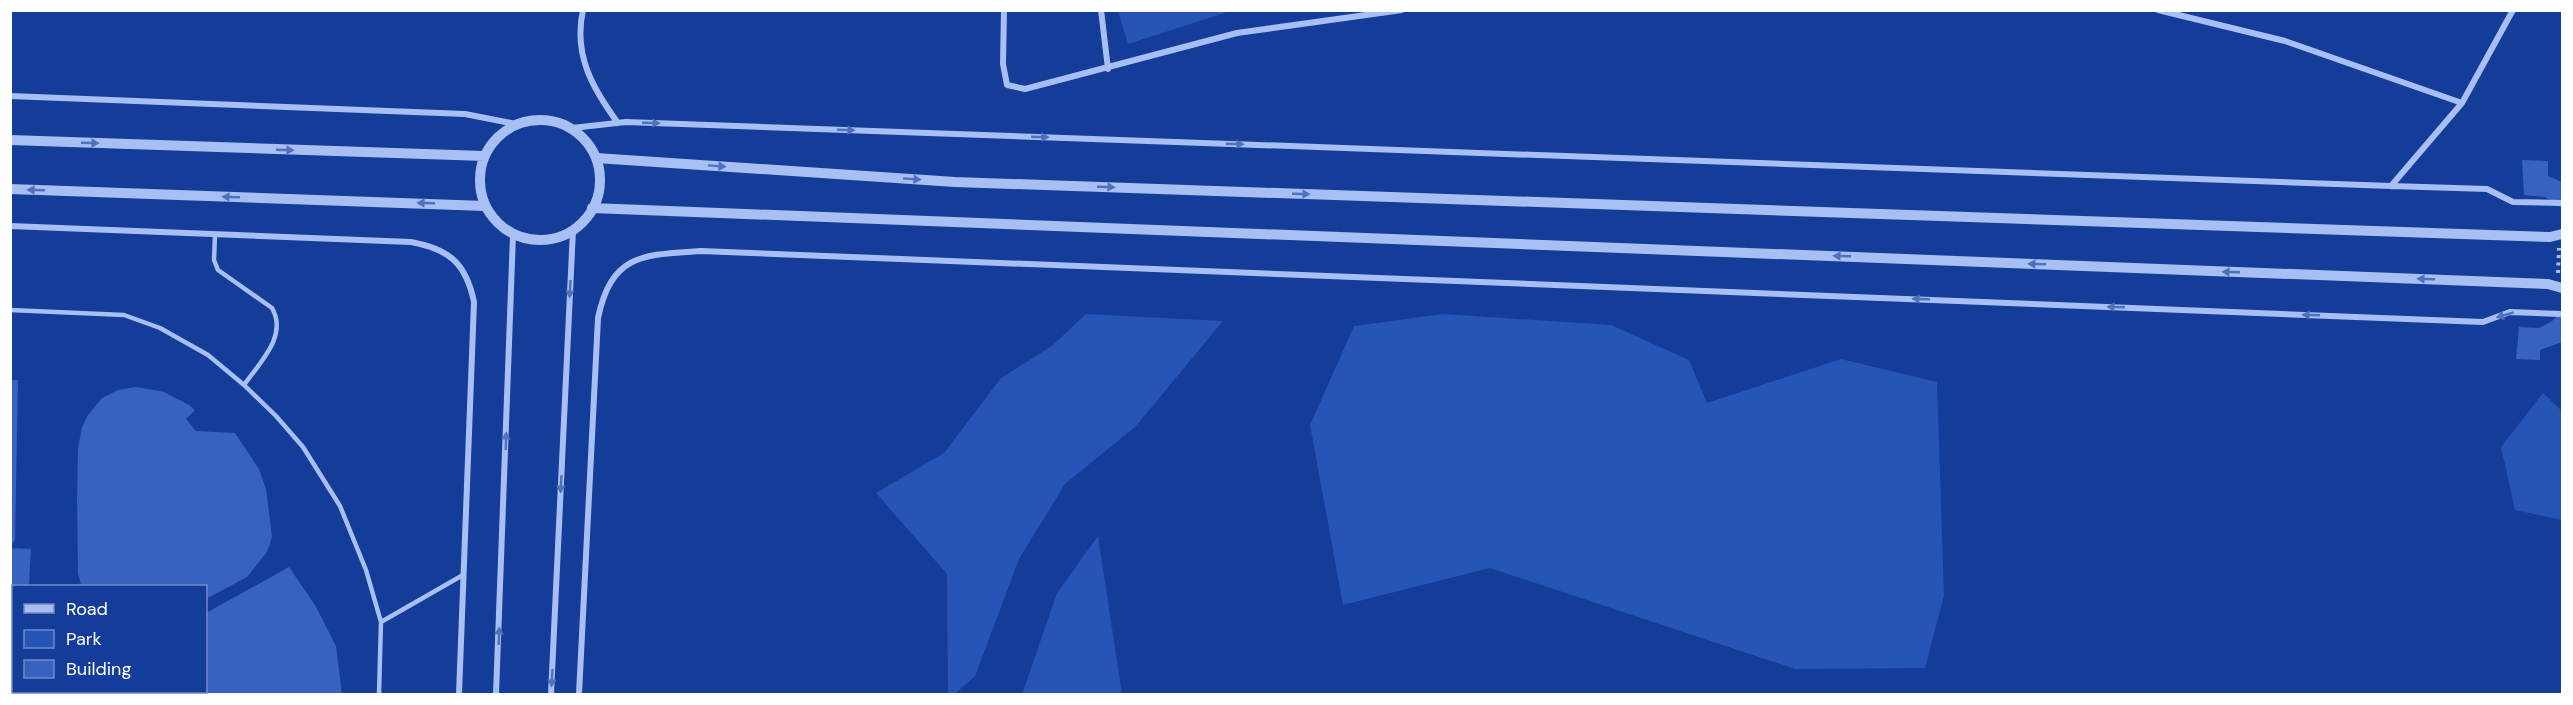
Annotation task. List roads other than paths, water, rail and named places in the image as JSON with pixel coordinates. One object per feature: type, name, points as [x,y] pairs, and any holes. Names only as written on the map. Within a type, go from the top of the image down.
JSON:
[{"type":"street","points":[[583,10],[583,65],[604,104],[618,123]]},
{"type":"street","points":[[1004,10],[1003,64],[1006,85],[1024,89],[1108,69],[1237,33],[1402,10]]},
{"type":"street","points":[[1101,10],[1108,69]]},
{"type":"street","points":[[2158,10],[2285,41],[2462,103]]},
{"type":"street","points":[[2391,186],[2462,103],[2513,10]]},
{"type":"street","points":[[10,96],[465,114],[516,124],[544,120],[572,128],[618,123],[2487,189],[2512,201],[2562,203]]},
{"type":"street","points":[[516,124],[499,134],[484,156],[480,167],[479,187],[485,206],[496,223],[513,235],[534,240],[554,239],[573,230],[588,216],[598,197],[600,177],[596,158],[586,141],[572,128]]},
{"type":"street","points":[[10,140],[484,156]]},
{"type":"street","points":[[596,158],[955,182],[2518,236],[2561,234]]},
{"type":"street","points":[[10,189],[485,206]]},
{"type":"street","points":[[592,208],[2548,284],[2560,287]]},
{"type":"street","points":[[10,226],[411,242],[434,246],[457,261],[470,282],[474,302],[459,694]]},
{"type":"street","points":[[551,694],[573,230]]},
{"type":"street","points":[[496,694],[513,235]]},
{"type":"street","points":[[579,694],[598,318],[603,295],[610,280],[630,263],[648,256],[701,251],[2483,322],[2510,312],[2562,314]]},
{"type":"lane","points":[[215,235],[214,260],[218,270],[272,308],[277,317],[278,330],[274,342],[244,384]]},
{"type":"lane","points":[[10,310],[124,315],[160,328],[208,355],[244,384],[303,447],[340,506],[366,570],[381,622],[379,694]]},
{"type":"lane","points":[[381,622],[463,575]]}]
